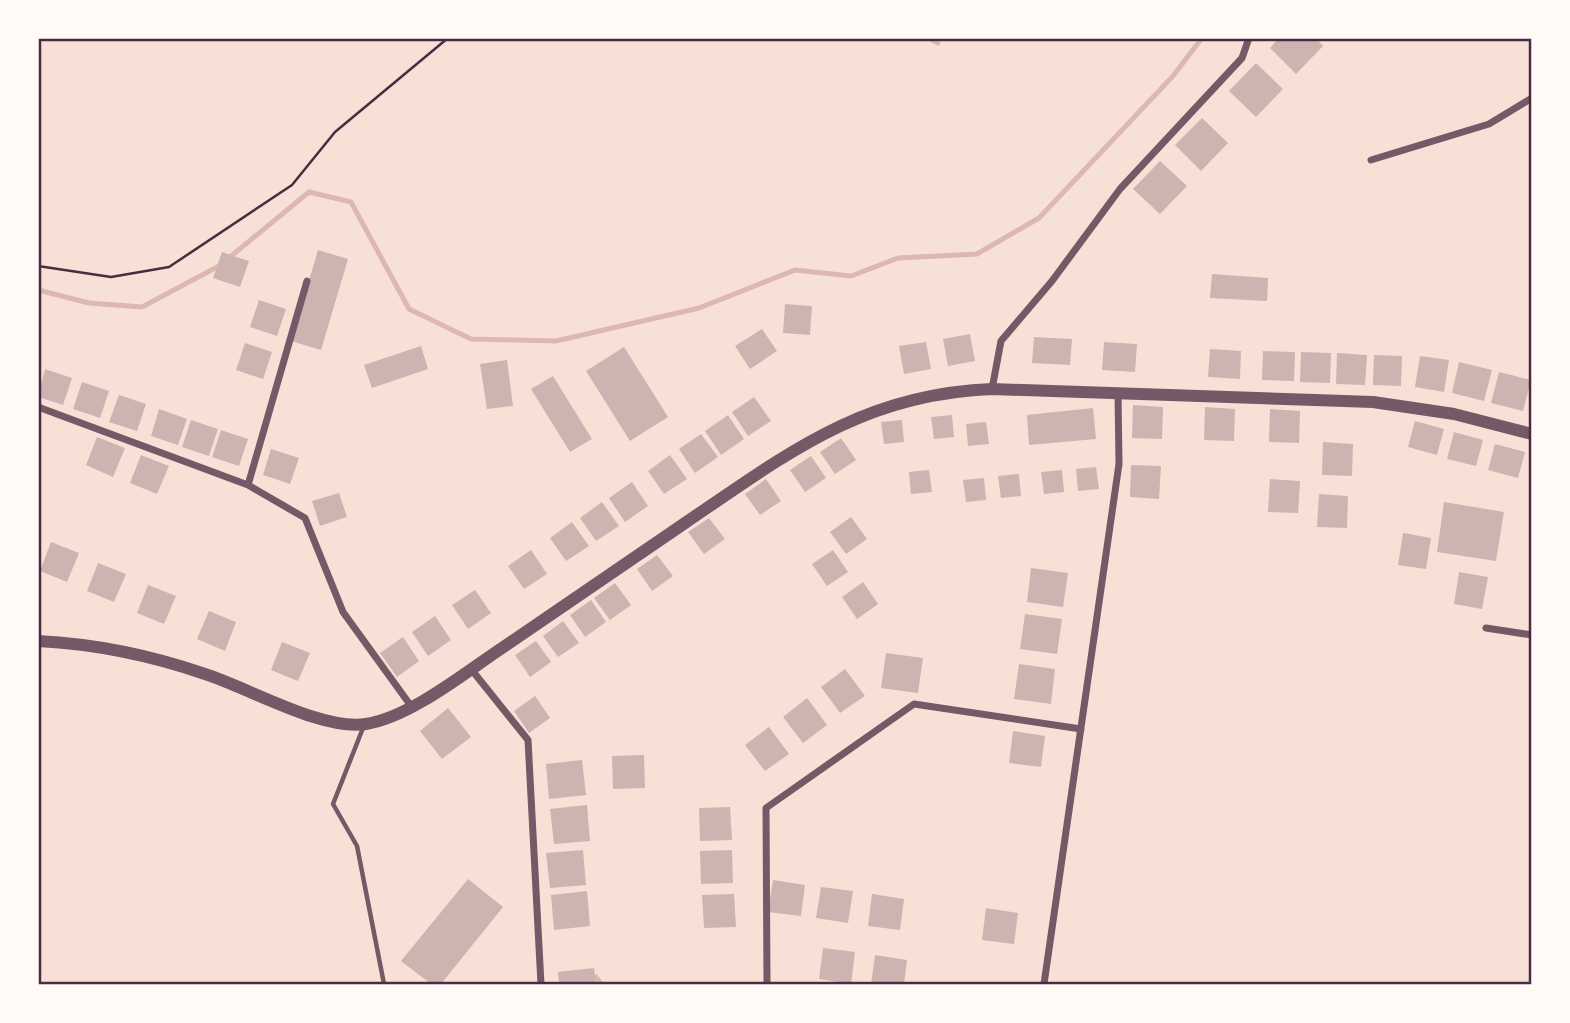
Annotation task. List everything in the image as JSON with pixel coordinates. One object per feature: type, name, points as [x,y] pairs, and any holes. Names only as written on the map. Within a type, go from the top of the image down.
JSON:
[{"type":"street","points":[[992,389],[1001,341],[1052,281],[1120,189],[1242,58],[1249,38]]},
{"type":"street","points":[[1371,160],[1489,124],[1531,99]]},
{"type":"street","points":[[248,485],[307,281]]},
{"type":"street","points":[[39,642],[81,643],[123,650],[204,673],[309,715],[365,724],[389,717],[411,706],[471,669],[809,441],[892,404],[943,393],[992,389],[1399,405],[1454,414],[1531,434]]},
{"type":"street","points":[[1044,985],[1119,464],[1118,392]]},
{"type":"street","points":[[38,407],[248,485],[305,518],[343,612],[411,706]]},
{"type":"street","points":[[1486,628],[1531,635]]},
{"type":"street","points":[[471,669],[528,740],[541,985]]},
{"type":"street","points":[[767,985],[766,808],[914,704],[1081,729]]},
{"type":"lane","points":[[365,724],[333,804],[357,846],[384,985]]},
{"type":"path","points":[[38,266],[111,276],[169,267],[292,185],[335,132],[448,38]]},
{"type":"building","points":[[1279,38],[1316,38],[1323,46],[1296,74],[1270,48]]},
{"type":"building","points":[[1256,63],[1283,89],[1256,117],[1229,91]]},
{"type":"building","points":[[1202,118],[1228,143],[1201,171],[1175,145]]},
{"type":"building","points":[[1160,161],[1187,186],[1160,214],[1133,189]]},
{"type":"building","points":[[318,250],[348,259],[321,350],[291,341]]},
{"type":"building","points":[[222,252],[249,261],[240,287],[213,278]]},
{"type":"building","points":[[1212,274],[1268,278],[1267,301],[1210,298]]},
{"type":"building","points":[[259,300],[286,309],[277,336],[250,327]]},
{"type":"building","points":[[785,304],[812,306],[810,335],[783,333]]},
{"type":"building","points":[[762,329],[777,351],[750,369],[735,346]]},
{"type":"building","points":[[970,334],[975,361],[948,366],[943,339]]},
{"type":"building","points":[[1034,337],[1072,339],[1070,365],[1032,363]]},
{"type":"building","points":[[926,342],[931,369],[904,374],[899,346]]},
{"type":"building","points":[[1104,342],[1137,344],[1135,372],[1102,370]]},
{"type":"building","points":[[245,343],[272,352],[263,379],[236,370]]},
{"type":"building","points":[[421,346],[428,369],[372,388],[364,365]]},
{"type":"building","points":[[624,347],[668,417],[630,441],[586,371]]},
{"type":"building","points":[[1210,349],[1241,351],[1240,379],[1208,377]]},
{"type":"building","points":[[1263,351],[1295,352],[1294,381],[1262,380]]},
{"type":"building","points":[[1301,352],[1331,353],[1330,383],[1300,382]]},
{"type":"building","points":[[1337,353],[1367,355],[1365,385],[1336,384]]},
{"type":"building","points":[[1374,355],[1402,356],[1401,386],[1373,385]]},
{"type":"building","points":[[1420,356],[1449,360],[1444,392],[1415,387]]},
{"type":"building","points":[[507,360],[513,406],[487,409],[480,364]]},
{"type":"building","points":[[1459,362],[1492,370],[1484,401],[1452,393]]},
{"type":"building","points":[[45,369],[72,378],[63,405],[38,397]]},
{"type":"building","points":[[1499,372],[1531,380],[1523,411],[1491,403]]},
{"type":"building","points":[[553,376],[592,439],[570,452],[531,389]]},
{"type":"building","points":[[82,382],[109,391],[100,418],[73,409]]},
{"type":"building","points":[[119,395],[146,404],[137,431],[109,422]]},
{"type":"building","points":[[754,397],[771,421],[748,436],[732,412]]},
{"type":"building","points":[[1133,405],[1163,407],[1162,439],[1132,438]]},
{"type":"building","points":[[1205,407],[1235,409],[1234,441],[1204,440]]},
{"type":"building","points":[[1093,408],[1096,439],[1029,445],[1027,415]]},
{"type":"building","points":[[159,409],[187,419],[178,445],[151,436]]},
{"type":"building","points":[[1270,409],[1300,411],[1299,443],[1269,442]]},
{"type":"building","points":[[728,415],[744,439],[721,455],[705,431]]},
{"type":"building","points":[[952,415],[954,437],[934,439],[931,417]]},
{"type":"building","points":[[191,420],[218,429],[209,456],[182,447]]},
{"type":"building","points":[[902,420],[904,442],[884,444],[881,422]]},
{"type":"building","points":[[1415,421],[1444,429],[1437,455],[1408,447]]},
{"type":"building","points":[[986,422],[989,444],[968,446],[966,424]]},
{"type":"building","points":[[221,430],[248,439],[239,466],[212,457]]},
{"type":"building","points":[[1454,432],[1483,440],[1476,466],[1447,459]]},
{"type":"building","points":[[701,434],[718,457],[695,473],[679,449]]},
{"type":"building","points":[[97,437],[125,448],[113,477],[86,465]]},
{"type":"building","points":[[841,438],[856,460],[835,474],[820,452]]},
{"type":"building","points":[[1323,442],[1353,444],[1352,476],[1322,475]]},
{"type":"building","points":[[1495,444],[1525,452],[1518,478],[1488,470]]},
{"type":"building","points":[[271,449],[299,458],[290,484],[263,475]]},
{"type":"building","points":[[141,455],[169,466],[157,494],[130,483]]},
{"type":"building","points":[[670,455],[687,479],[664,494],[648,471]]},
{"type":"building","points":[[811,456],[826,478],[805,492],[790,470]]},
{"type":"building","points":[[1131,465],[1161,466],[1159,499],[1130,497]]},
{"type":"building","points":[[1096,467],[1099,489],[1078,491],[1076,469]]},
{"type":"building","points":[[929,470],[932,492],[911,494],[909,472]]},
{"type":"building","points":[[1062,470],[1064,492],[1044,494],[1041,472]]},
{"type":"building","points":[[1019,474],[1021,496],[1001,498],[998,476]]},
{"type":"building","points":[[984,478],[986,500],[966,502],[963,480]]},
{"type":"building","points":[[766,479],[781,501],[760,515],[745,494]]},
{"type":"building","points":[[1270,479],[1300,481],[1298,513],[1268,512]]},
{"type":"building","points":[[632,482],[648,506],[625,522],[609,498]]},
{"type":"building","points":[[339,493],[347,517],[320,526],[312,501]]},
{"type":"building","points":[[1319,494],[1348,496],[1347,528],[1317,527]]},
{"type":"building","points":[[602,502],[619,526],[596,541],[580,518]]},
{"type":"building","points":[[1444,502],[1504,512],[1496,561],[1437,552]]},
{"type":"building","points":[[851,517],[867,539],[846,554],[830,532]]},
{"type":"building","points":[[709,518],[725,539],[704,554],[688,532]]},
{"type":"building","points":[[572,522],[589,546],[566,561],[550,538]]},
{"type":"building","points":[[1403,533],[1431,538],[1426,569],[1398,565]]},
{"type":"building","points":[[51,542],[79,553],[67,582],[40,571]]},
{"type":"building","points":[[531,550],[547,574],[524,589],[508,566]]},
{"type":"building","points":[[833,550],[848,572],[827,586],[812,564]]},
{"type":"building","points":[[657,555],[673,576],[652,591],[637,569]]},
{"type":"building","points":[[98,563],[126,574],[114,602],[87,591]]},
{"type":"building","points":[[1031,568],[1068,573],[1063,607],[1027,602]]},
{"type":"building","points":[[1459,572],[1488,577],[1482,609],[1454,604]]},
{"type":"building","points":[[863,582],[878,604],[857,619],[842,597]]},
{"type":"building","points":[[615,583],[631,605],[610,620],[594,598]]},
{"type":"building","points":[[148,585],[176,596],[164,624],[137,613]]},
{"type":"building","points":[[475,590],[491,613],[468,629],[452,605]]},
{"type":"building","points":[[591,600],[606,622],[585,637],[570,615]]},
{"type":"building","points":[[209,611],[236,622],[225,651],[197,639]]},
{"type":"building","points":[[1025,614],[1062,619],[1057,654],[1020,649]]},
{"type":"building","points":[[435,616],[451,640],[428,656],[412,632]]},
{"type":"building","points":[[563,621],[579,643],[558,657],[543,636]]},
{"type":"building","points":[[403,637],[419,661],[397,677],[380,653]]},
{"type":"building","points":[[536,641],[551,662],[530,677],[515,655]]},
{"type":"building","points":[[282,642],[310,653],[298,681],[271,670]]},
{"type":"building","points":[[886,653],[923,658],[918,693],[881,688]]},
{"type":"building","points":[[1019,664],[1055,669],[1051,704],[1014,699]]},
{"type":"building","points":[[845,669],[865,696],[840,713],[821,687]]},
{"type":"building","points":[[535,696],[550,718],[529,733],[514,711]]},
{"type":"building","points":[[807,698],[827,725],[803,743],[783,717]]},
{"type":"building","points":[[448,708],[471,737],[442,759],[420,731]]},
{"type":"building","points":[[769,727],[789,754],[765,771],[745,745]]},
{"type":"building","points":[[1013,731],[1045,736],[1041,767],[1009,763]]},
{"type":"building","points":[[644,755],[645,788],[613,789],[612,756]]},
{"type":"building","points":[[582,760],[586,795],[549,799],[546,764]]},
{"type":"building","points":[[587,805],[590,841],[554,844],[550,809]]},
{"type":"building","points":[[730,807],[732,840],[700,841],[699,808]]},
{"type":"building","points":[[583,850],[586,885],[550,888],[546,853]]},
{"type":"building","points":[[732,850],[733,883],[701,884],[700,851]]},
{"type":"building","points":[[468,879],[503,907],[441,984],[431,984],[401,961]]},
{"type":"building","points":[[773,880],[805,885],[801,916],[768,912]]},
{"type":"building","points":[[821,887],[853,891],[848,923],[816,918]]},
{"type":"building","points":[[587,891],[590,926],[554,930],[551,895]]},
{"type":"building","points":[[734,894],[736,927],[704,928],[702,895]]},
{"type":"building","points":[[872,894],[904,899],[900,930],[868,926]]},
{"type":"building","points":[[986,908],[1018,913],[1014,944],[982,940]]},
{"type":"building","points":[[823,948],[855,952],[851,984],[819,979]]},
{"type":"building","points":[[875,955],[907,960],[904,984],[871,984]]},
{"type":"building","points":[[594,968],[596,984],[559,984],[558,972]]},
{"type":"waterway","points":[[928,38],[938,43]]},
{"type":"waterway","points":[[38,290],[89,303],[142,307],[219,266],[309,192],[351,202],[409,309],[471,339],[556,341],[699,308],[795,270],[851,276],[898,258],[977,254],[1039,218],[1173,76],[1202,38]]},
{"type":"waterway","points":[[596,977],[601,984]]}]
